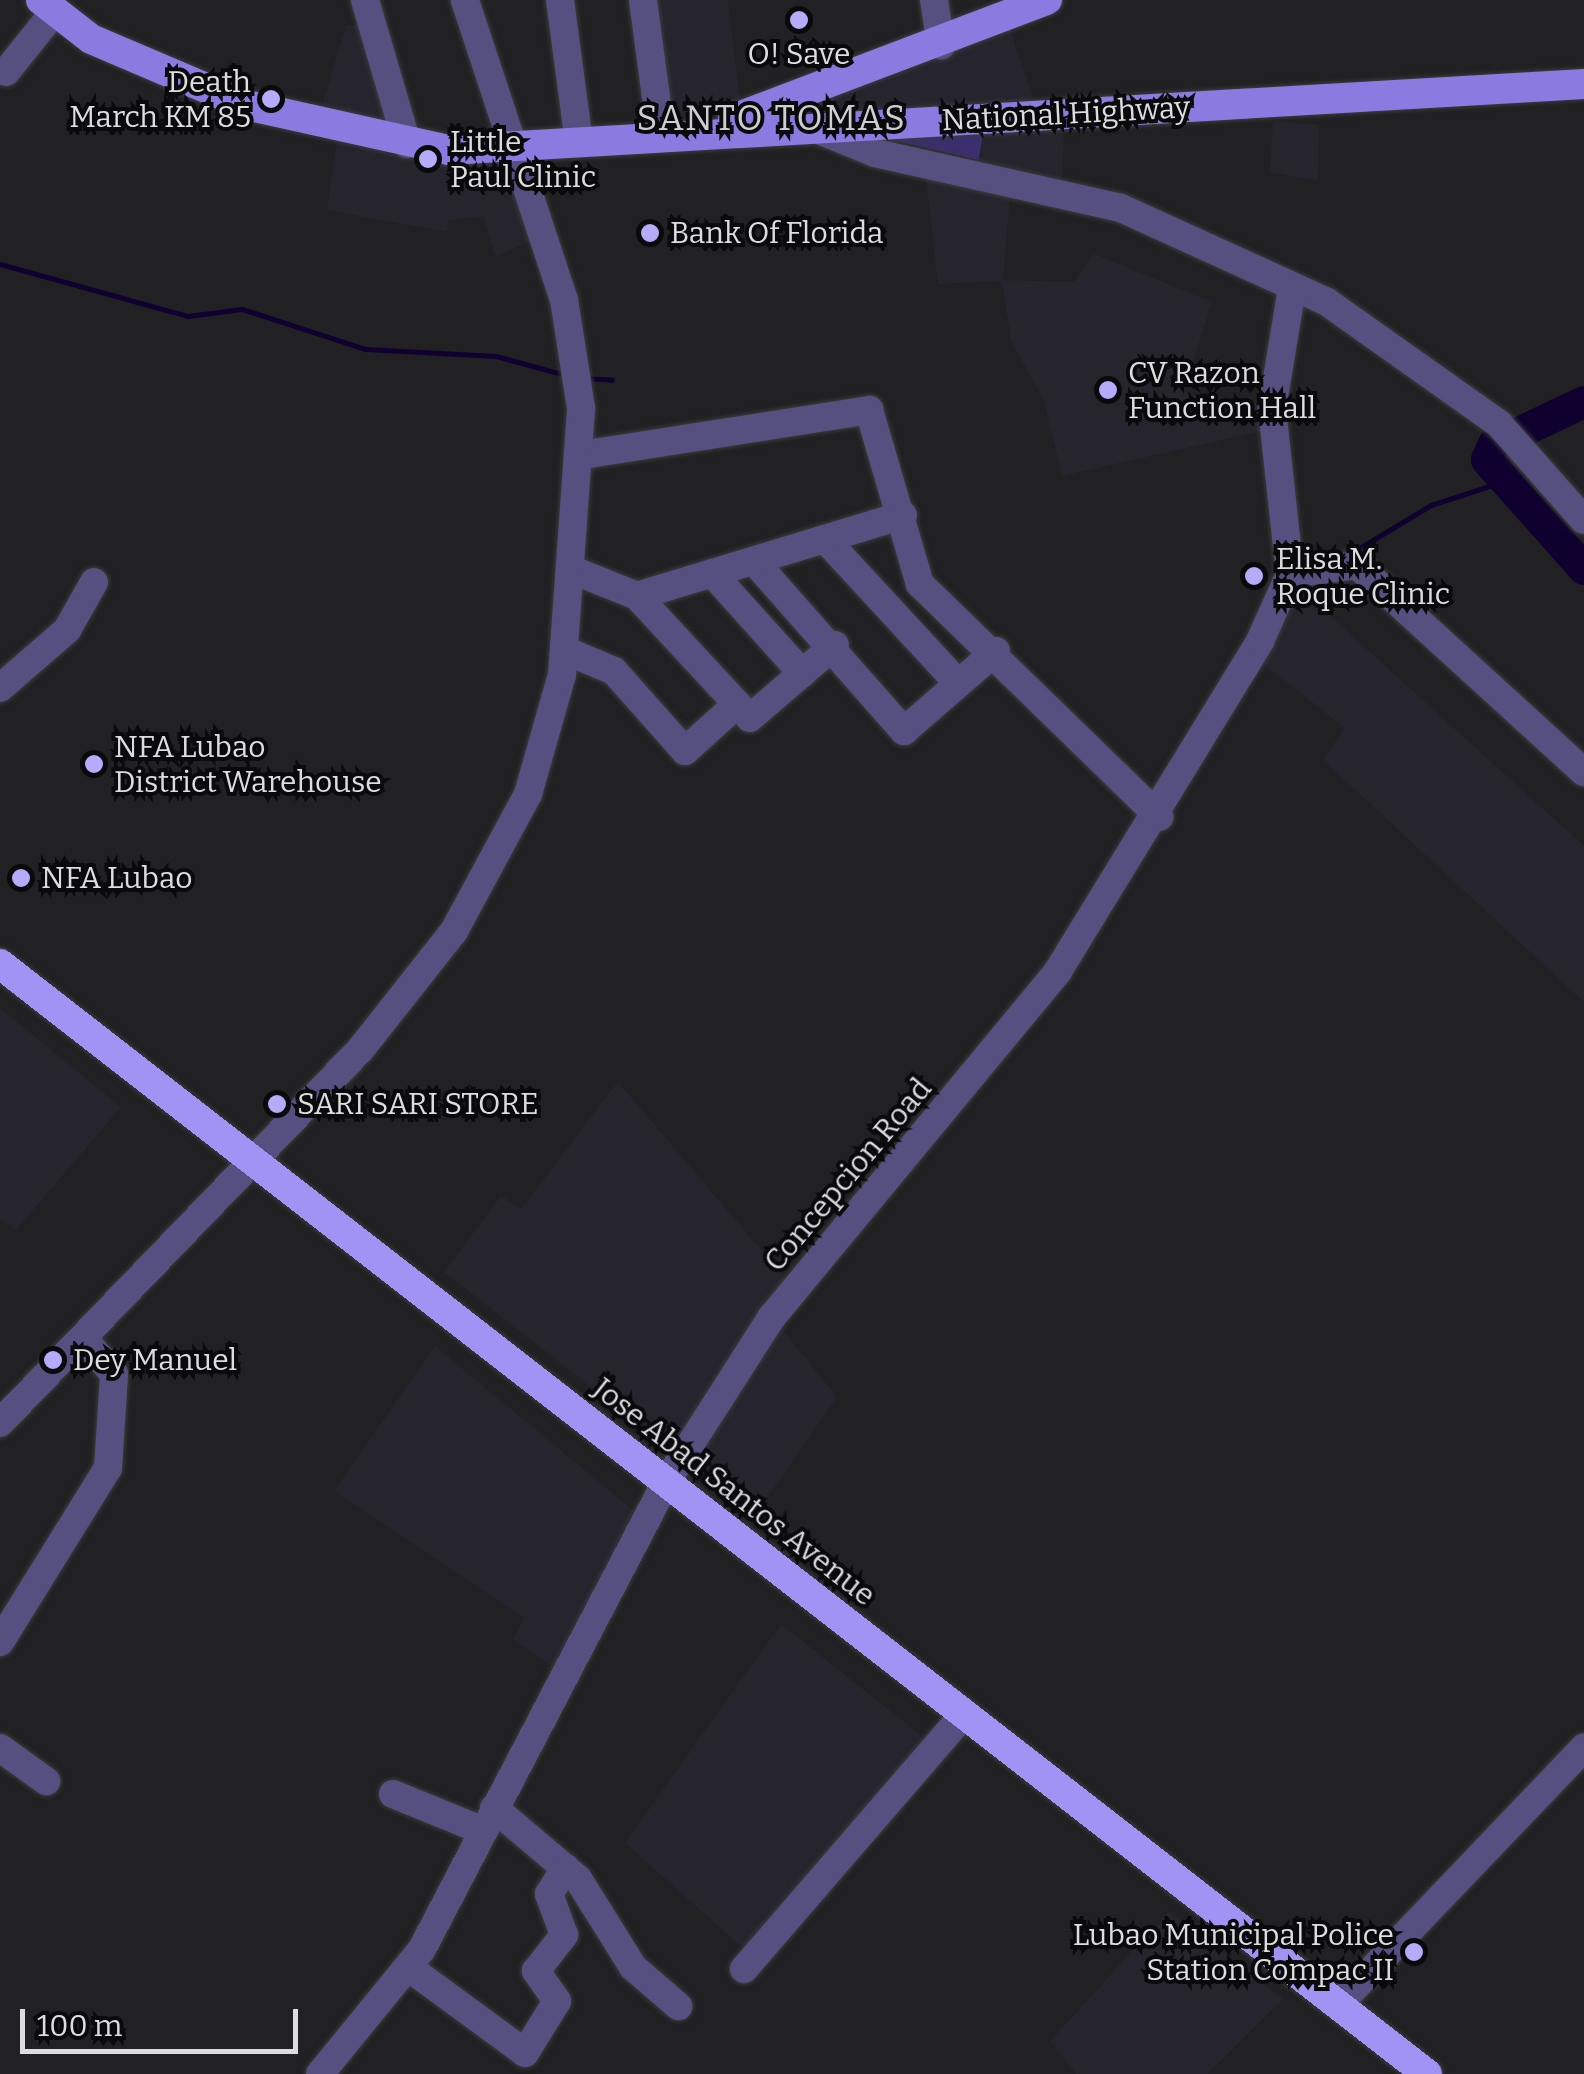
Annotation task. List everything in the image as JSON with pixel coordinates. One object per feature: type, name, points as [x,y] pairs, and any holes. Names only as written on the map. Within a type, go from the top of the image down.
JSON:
[{"type":"highway","name":"Jose Abad Santos Avenue","points":[[0,964],[1427,2074]]},
{"type":"main road","points":[[702,130],[941,45],[1047,0]]},
{"type":"main road","name":"National Highway","points":[[47,6],[91,39],[246,104],[407,144],[520,148],[702,130],[1584,84]]},
{"type":"street","points":[[365,0],[407,144]]},
{"type":"street","points":[[0,1423],[254,1161],[454,931],[528,794],[564,650],[575,571],[582,455],[577,372],[520,148],[465,0]]},
{"type":"street","points":[[560,0],[579,143]]},
{"type":"street","points":[[643,0],[661,135]]},
{"type":"street","points":[[934,0],[941,45]]},
{"type":"street","points":[[6,72],[47,6]]},
{"type":"street","points":[[808,126],[875,153],[1121,208],[1292,288],[1422,362],[1498,424],[1584,520]]},
{"type":"street","points":[[1292,288],[1272,409],[1290,574],[1357,565],[1584,772]]},
{"type":"street","points":[[582,455],[869,410],[903,515],[920,584],[996,652],[1160,816]]},
{"type":"street","points":[[636,596],[903,515]]},
{"type":"street","points":[[825,539],[958,684]]},
{"type":"street","points":[[754,560],[834,645],[904,731],[996,652]]},
{"type":"street","points":[[575,571],[636,596],[750,718],[834,645]]},
{"type":"street","points":[[712,573],[802,673]]},
{"type":"street","name":"Concepcion Road","points":[[320,2074],[408,1967],[665,1484],[772,1318],[1017,1026],[1160,816],[1290,574]]},
{"type":"street","points":[[0,688],[67,630],[94,582]]},
{"type":"street","points":[[564,650],[614,670],[685,751],[737,704]]},
{"type":"street","points":[[0,1642],[108,1468],[114,1374],[83,1338]]},
{"type":"street","points":[[744,1969],[966,1713]]},
{"type":"street","points":[[0,1748],[46,1782]]},
{"type":"street","points":[[1338,2005],[1584,1748]]},
{"type":"street","points":[[393,1794],[488,1819],[565,1868],[634,1967],[678,2006]]},
{"type":"street","points":[[408,1967],[525,2052],[557,2001],[536,1971],[564,1935],[549,1894],[565,1868]]},
{"type":"shaded area","points":[[647,0],[728,0],[740,102],[663,126]]},
{"type":"shaded area","points":[[367,23],[401,123],[321,108],[346,26]]},
{"type":"shaded area","points":[[1009,27],[1036,107],[805,120],[801,98]]},
{"type":"shaded area","points":[[1273,121],[1319,125],[1318,181],[1270,172]]},
{"type":"shaded area","points":[[1064,124],[1062,179],[980,160],[984,126]]},
{"type":"shaded area","points":[[984,126],[979,160],[880,137]]},
{"type":"shaded area","points":[[337,141],[519,161],[541,235],[496,257],[483,216],[449,220],[447,232],[327,210]]},
{"type":"shaded area","points":[[926,177],[1010,193],[1003,280],[1074,282],[1094,254],[1212,302],[1183,393],[1265,409],[1266,430],[1062,476],[1044,401],[1011,340],[1002,281],[938,284]]},
{"type":"shaded area","points":[[1297,586],[1584,846],[1584,1002],[1323,760],[1345,728],[1259,661]]},
{"type":"shaded area","points":[[0,1008],[121,1107],[16,1230],[0,1219]]},
{"type":"shaded area","points":[[618,1082],[786,1279],[676,1453],[444,1272],[501,1196],[521,1209]]},
{"type":"shaded area","points":[[779,1325],[837,1397],[758,1511],[697,1456]]},
{"type":"shaded area","points":[[435,1346],[635,1512],[556,1669],[513,1639],[525,1618],[334,1491]]},
{"type":"shaded area","points":[[781,1624],[927,1740],[745,1950],[625,1843]]},
{"type":"shaded area","points":[[1169,1911],[1283,1999],[1207,2074],[1076,2074],[1050,2041]]},
{"type":"waterway","points":[[0,264],[188,316],[242,309],[365,349],[496,356],[565,375]]},
{"type":"waterway","points":[[586,378],[612,380]]},
{"type":"waterway","points":[[1525,430],[1584,402]]},
{"type":"waterway","points":[[1494,444],[1487,460],[1584,569]]},
{"type":"waterway","points":[[1348,555],[1431,505],[1508,480]]},
{"type":"place","name":"O! Save","points":[[799,20]]},
{"type":"place","name":"Death March KM 85","points":[[271,99]]},
{"type":"place","name":"Little Paul Clinic","points":[[428,159]]},
{"type":"place","name":"Bank Of Florida","points":[[650,233]]},
{"type":"place","name":"CV Razon Function Hall","points":[[1108,390]]},
{"type":"place","name":"Elisa M. Roque Clinic","points":[[1254,576]]},
{"type":"place","name":"NFA Lubao District Warehouse","points":[[94,764]]},
{"type":"place","name":"NFA Lubao","points":[[21,878]]},
{"type":"place","name":"SARI SARI STORE","points":[[277,1104]]},
{"type":"place","name":"Dey Manuel","points":[[53,1360]]},
{"type":"place","name":"Lubao Municipal Police Station Compac II","points":[[1414,1952]]},
{"type":"district","name":"SANTO TOMAS","points":[[772,118]]}]
